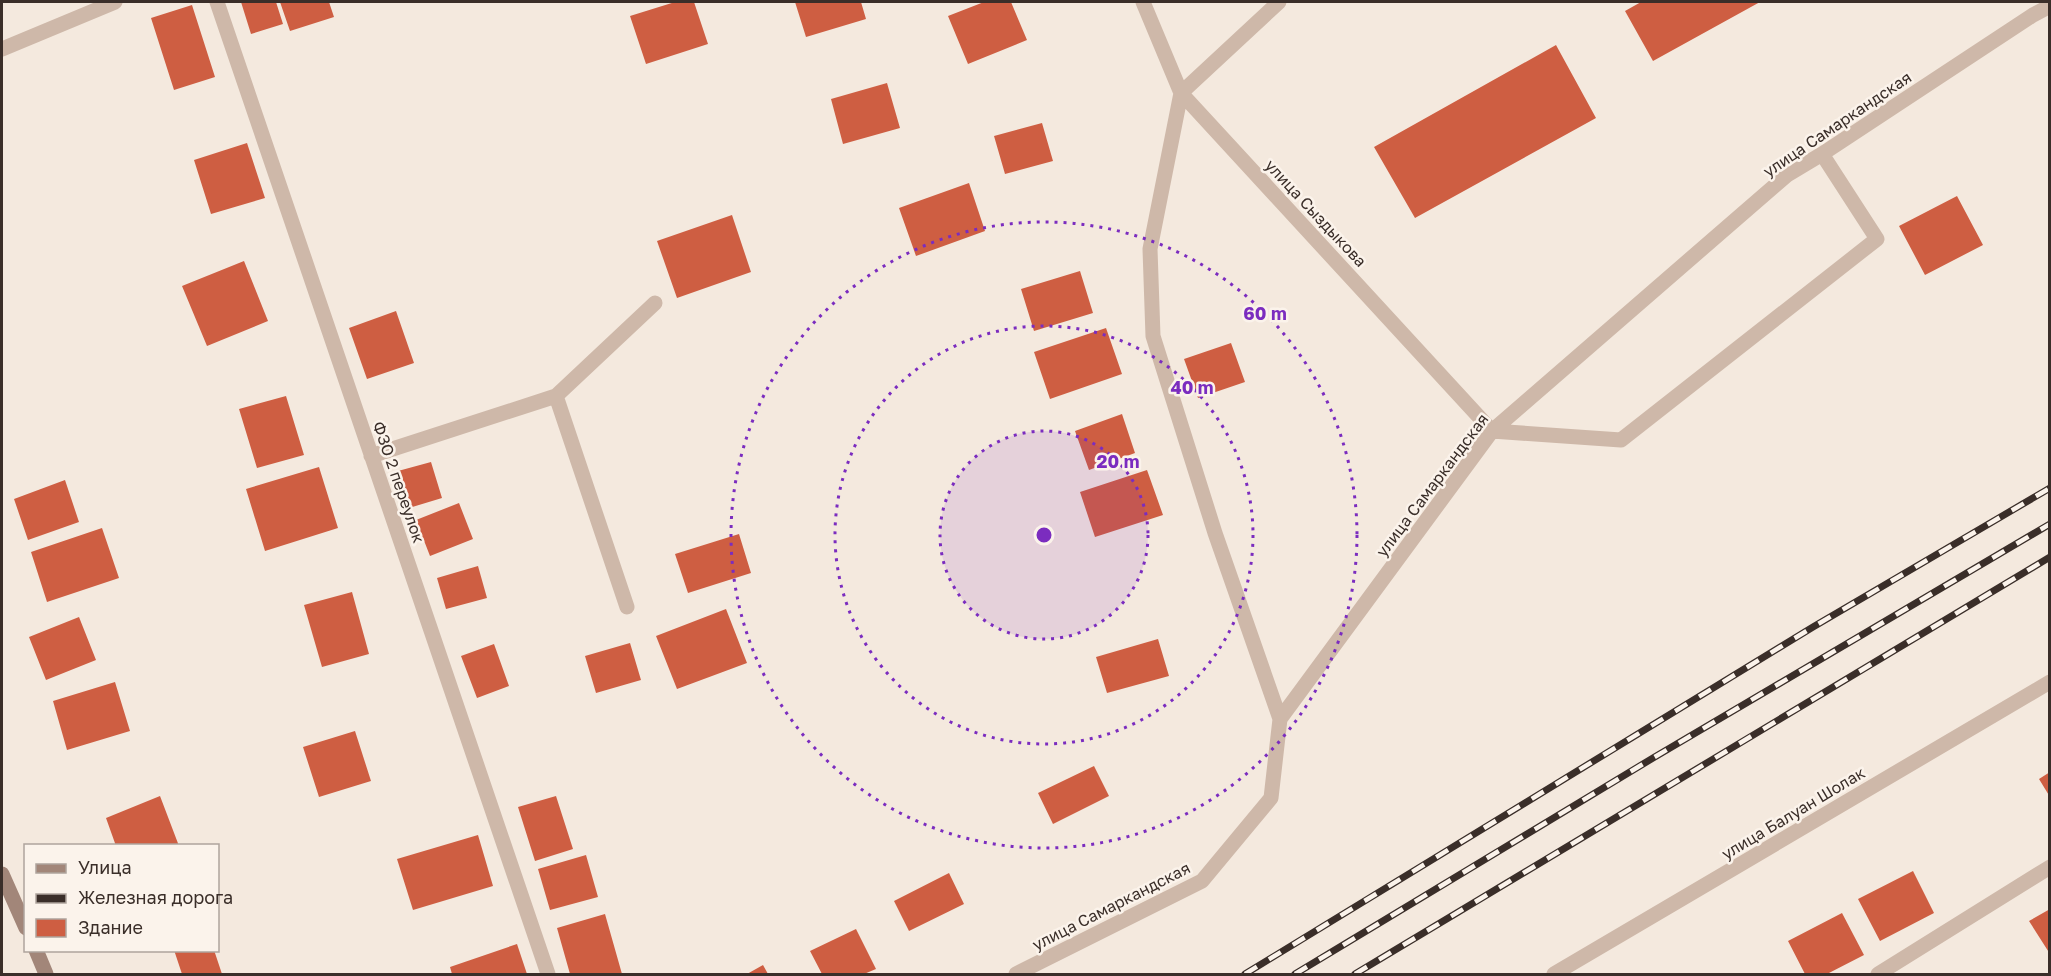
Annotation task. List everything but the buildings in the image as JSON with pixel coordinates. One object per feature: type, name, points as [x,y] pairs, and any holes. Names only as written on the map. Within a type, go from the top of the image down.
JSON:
[{"type":"street","points":[[2,49],[115,2]]},
{"type":"street","name":"ФЗО 2 переулок","points":[[217,2],[548,975]]},
{"type":"street","name":"улица Сыздыкова","points":[[1143,2],[1181,93],[1492,431]]},
{"type":"street","points":[[1279,2],[1181,93],[1150,249],[1153,336],[1215,533],[1280,719]]},
{"type":"street","name":"улица Самаркандская","points":[[1016,975],[1202,881],[1271,798],[1280,719],[1492,431],[1787,175],[2049,6]]},
{"type":"street","points":[[1492,431],[1621,440],[1877,238],[1822,154]]},
{"type":"street","points":[[371,456],[556,396],[655,303]]},
{"type":"street","points":[[556,396],[627,607]]},
{"type":"street","name":"улица Балуан Шолак","points":[[1554,975],[2049,682]]},
{"type":"street","points":[[1878,975],[2049,867]]},
{"type":"street","points":[[2,874],[24,924]]},
{"type":"street","points":[[36,952],[46,975]]},
{"type":"railway","points":[[1245,974],[1813,627],[2050,488]]},
{"type":"railway","points":[[1295,974],[1653,758],[2050,524]]},
{"type":"railway","points":[[1355,974],[2050,557]]}]
